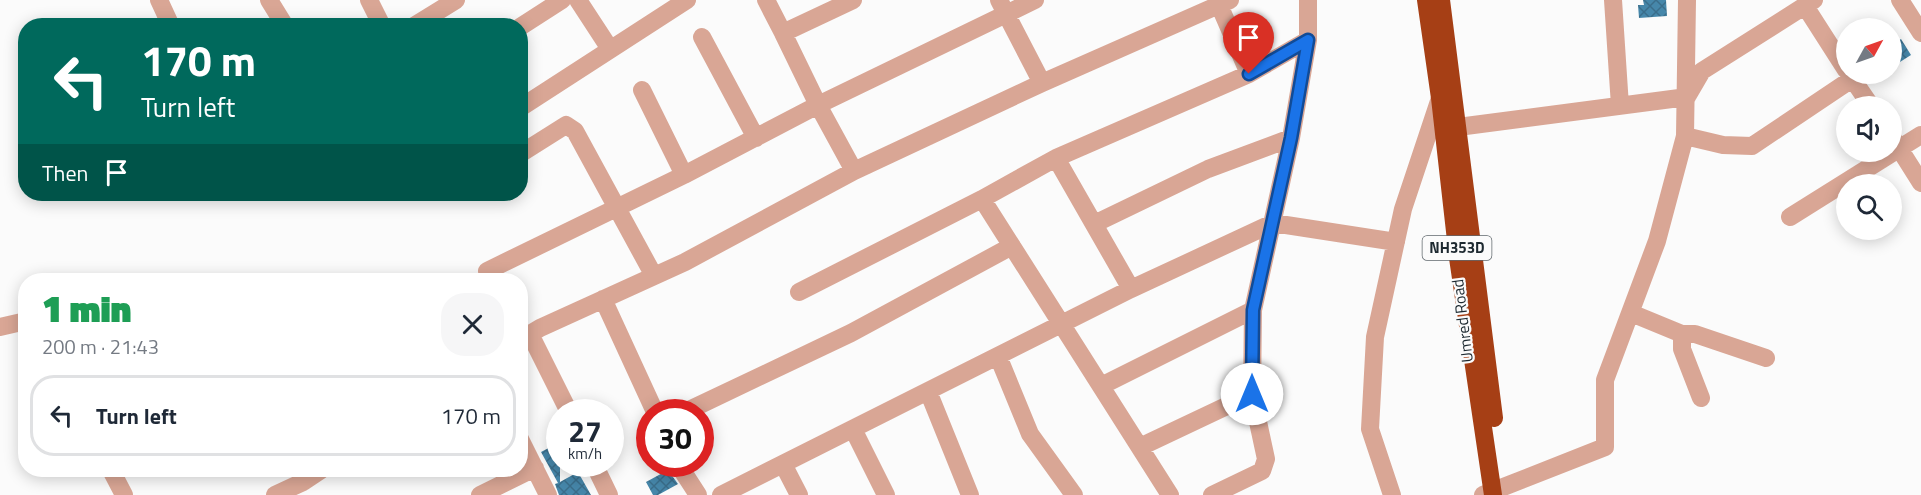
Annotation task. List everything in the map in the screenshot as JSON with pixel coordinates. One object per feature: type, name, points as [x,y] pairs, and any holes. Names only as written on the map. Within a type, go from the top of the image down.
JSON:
[{"type":"highway","name":"NH353D","points":[[1426,0],[1447,98],[1451,127],[1458,258],[1495,492]]},
{"type":"highway","name":"NH353D","points":[[1441,0],[1447,98]]},
{"type":"street","points":[[159,0],[167,18]]},
{"type":"street","points":[[269,0],[280,18]]},
{"type":"street","points":[[369,0],[378,18]]},
{"type":"street","points":[[427,18],[456,0]]},
{"type":"street","points":[[528,22],[562,0]]},
{"type":"street","points":[[578,0],[610,49]]},
{"type":"street","points":[[766,0],[818,105],[854,171]]},
{"type":"street","points":[[783,33],[853,0]]},
{"type":"street","points":[[487,272],[756,138],[1003,6],[1035,0]]},
{"type":"street","points":[[1212,495],[1262,471],[1266,459],[1252,394],[1253,310],[1291,138],[1308,40],[1308,0]]},
{"type":"street","points":[[1613,0],[1620,105]]},
{"type":"street","points":[[1495,492],[1605,447],[1605,381],[1657,241],[1685,136],[1687,0]]},
{"type":"street","points":[[1900,0],[1921,33]]},
{"type":"street","points":[[528,336],[685,262],[854,171],[1222,2],[1249,74]]},
{"type":"street","points":[[528,103],[675,3]]},
{"type":"street","points":[[1687,97],[1702,71],[1810,3],[1836,50]]},
{"type":"street","points":[[1003,6],[1042,83]]},
{"type":"street","points":[[702,37],[756,138]]},
{"type":"street","points":[[799,292],[982,199],[1056,158],[1249,74],[1308,40]]},
{"type":"street","points":[[1685,136],[1723,145],[1752,146],[1836,84]]},
{"type":"street","points":[[642,90],[684,175]]},
{"type":"street","points":[[1451,127],[1687,97]]},
{"type":"street","points":[[1392,495],[1370,429],[1375,337],[1403,209],[1447,98]]},
{"type":"street","points":[[528,149],[566,125],[575,131],[654,276]]},
{"type":"street","points":[[1902,141],[1921,135]]},
{"type":"street","points":[[1094,224],[1208,168],[1291,138]]},
{"type":"street","points":[[1902,153],[1921,183]]},
{"type":"street","points":[[1056,158],[1131,289]]},
{"type":"street","points":[[1790,217],[1869,162]]},
{"type":"street","points":[[982,199],[1170,495]]},
{"type":"street","points":[[721,495],[1131,289],[1273,223],[1396,242]]},
{"type":"street","points":[[712,399],[850,333],[1012,246]]},
{"type":"street","points":[[603,299],[649,399]]},
{"type":"street","points":[[1101,386],[1253,310]]},
{"type":"street","points":[[1630,312],[1682,334],[1695,334],[1766,358]]},
{"type":"street","points":[[0,327],[18,323]]},
{"type":"street","points":[[1682,334],[1682,349],[1701,398]]},
{"type":"street","points":[[528,342],[561,399]]},
{"type":"street","points":[[998,356],[1030,434],[1074,495]]},
{"type":"street","points":[[928,391],[970,495]]},
{"type":"street","points":[[1140,447],[1252,394]]},
{"type":"street","points":[[853,429],[886,495]]},
{"type":"street","points":[[528,454],[548,495]]},
{"type":"street","points":[[783,464],[799,495]]},
{"type":"street","points":[[528,471],[535,468]]},
{"type":"street","points":[[115,477],[124,495]]},
{"type":"street","points":[[480,495],[517,477]]},
{"type":"street","points":[[600,477],[609,495]]},
{"type":"street","points":[[686,477],[698,495]]},
{"type":"street","points":[[275,495],[305,488]]},
{"type":"building","points":[[1643,0],[1666,0],[1667,16],[1639,18],[1638,5],[1644,5]]},
{"type":"building","points":[[1902,41],[1911,55],[1902,61]]},
{"type":"building","points":[[546,449],[546,461],[541,452]]},
{"type":"building","points":[[555,477],[560,477],[560,482],[569,477],[581,477],[591,495],[559,495],[555,484],[558,483]]},
{"type":"building","points":[[655,477],[673,477],[678,484],[658,495],[653,495],[646,482]]},
{"type":"route","points":[[1249,74],[1308,40],[1291,138],[1253,310],[1252,394]]}]
